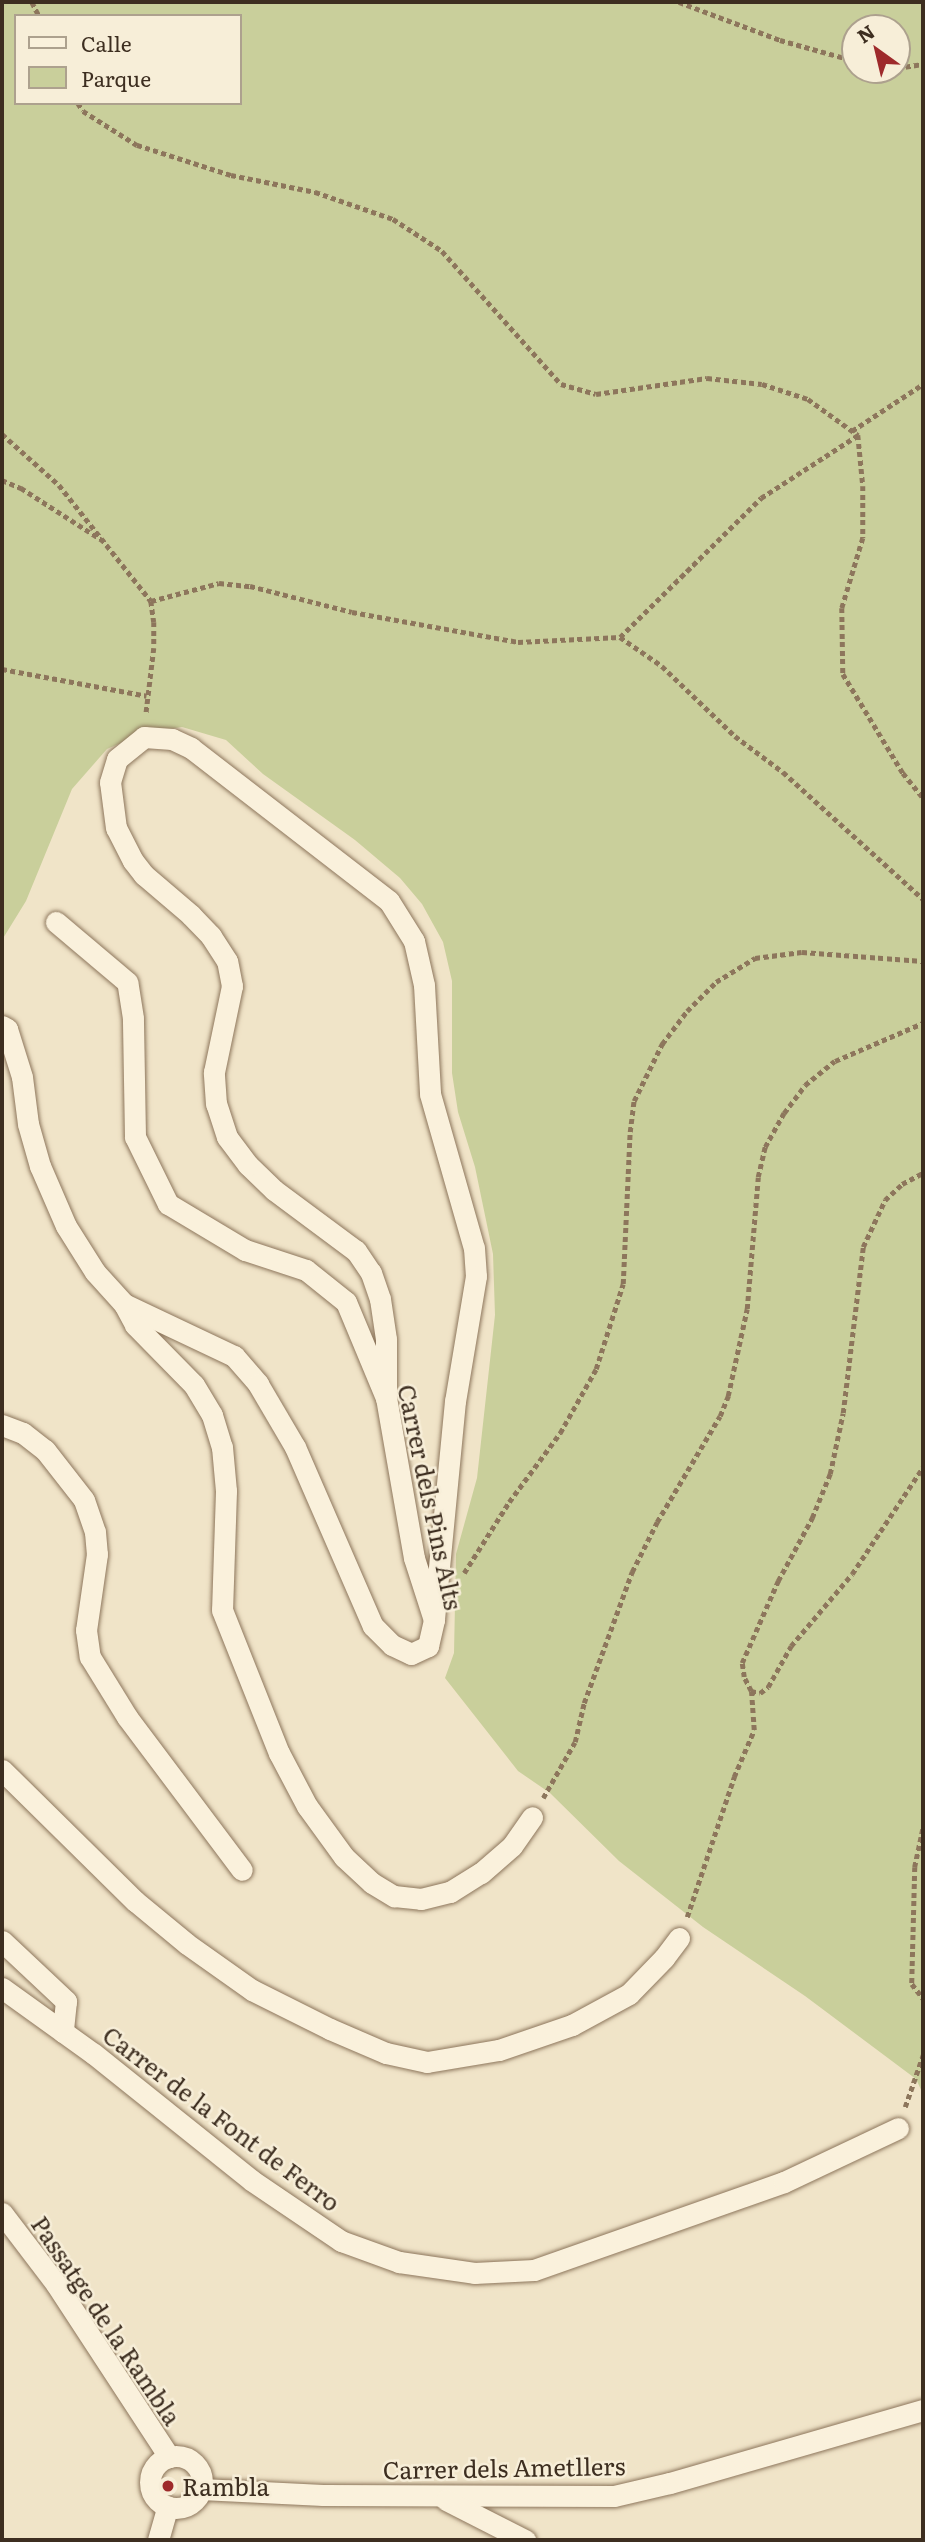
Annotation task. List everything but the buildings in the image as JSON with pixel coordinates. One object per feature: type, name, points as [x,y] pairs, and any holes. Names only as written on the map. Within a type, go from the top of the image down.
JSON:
[{"type":"street","points":[[386,1398],[386,1339],[380,1299],[371,1273],[356,1251],[274,1190],[248,1165],[227,1137],[216,1104],[214,1072],[232,986],[227,961],[198,922],[144,875],[132,861],[116,828],[110,782],[117,759],[144,737],[172,739],[191,748],[388,901],[414,941],[424,985],[430,1094],[474,1248],[476,1276],[455,1401],[434,1619]]},
{"type":"street","name":"Carrer dels Pins Alts","points":[[2,1026],[7,1030],[22,1077],[28,1124],[40,1166],[66,1226],[95,1272],[124,1304],[233,1356],[258,1384],[295,1447],[373,1626],[392,1645],[411,1654],[428,1646],[434,1619],[414,1558],[386,1398],[346,1302],[306,1270],[245,1250],[168,1204],[135,1137],[133,1018],[127,982],[56,922]]},
{"type":"street","points":[[124,1304],[135,1325],[194,1385],[212,1415],[222,1447],[226,1491],[222,1610],[279,1753],[307,1806],[344,1857],[372,1883],[394,1896],[421,1899],[450,1892],[481,1873],[512,1846],[532,1817]]},
{"type":"street","points":[[2,1425],[23,1433],[45,1450],[84,1500],[95,1532],[97,1554],[86,1630],[90,1657],[127,1717],[242,1870]]},
{"type":"street","points":[[2,1770],[135,1900],[187,1944],[252,1990],[330,2029],[386,2053],[427,2062],[499,2050],[572,2025],[629,1994],[664,1958],[679,1938]]},
{"type":"street","points":[[2,1941],[66,2001],[63,2032]]},
{"type":"street","name":"Carrer de la Font de Ferro","points":[[2,1988],[63,2032],[251,2180],[341,2241],[399,2262],[474,2273],[534,2270],[612,2245],[784,2182],[898,2128]]},
{"type":"street","name":"Passatge de la Rambla","points":[[2,2213],[56,2284],[169,2457]]},
{"type":"street","name":"Carrer dels Ametllers","points":[[201,2489],[323,2496],[614,2496],[670,2483],[923,2410]]},
{"type":"street","points":[[169,2457],[184,2457],[197,2466],[202,2482],[201,2489],[191,2503],[168,2506],[155,2497],[150,2482],[156,2466],[169,2457]]},
{"type":"street","points":[[437,2496],[506,2528],[525,2540]]},
{"type":"street","points":[[158,2540],[168,2506]]},
{"type":"path","points":[[678,2],[780,40],[841,57]]},
{"type":"path","points":[[79,105],[83,111],[137,145],[232,174],[315,191],[393,219],[442,251],[561,384],[596,394],[707,378],[762,384],[808,399],[855,433],[863,486],[863,538],[842,608],[843,674],[904,773],[923,798]]},
{"type":"path","points":[[620,637],[761,498],[923,384]]},
{"type":"path","points":[[2,434],[59,485],[109,544],[150,601],[155,622],[148,696],[2,669]]},
{"type":"path","points":[[2,480],[21,488],[109,544]]},
{"type":"path","points":[[150,601],[219,583],[250,586],[352,612],[518,642],[620,637],[662,666],[735,736],[783,772],[923,899]]},
{"type":"path","points":[[457,1584],[509,1502],[560,1433],[596,1368],[623,1284],[630,1132],[634,1101],[662,1044],[687,1011],[716,982],[755,958],[802,952],[923,961]]},
{"type":"path","points":[[532,1817],[575,1742],[584,1703],[632,1572],[664,1510],[720,1416],[727,1396],[747,1309],[758,1177],[765,1147],[783,1113],[805,1085],[835,1061],[923,1023]]},
{"type":"path","points":[[679,1938],[754,1730],[751,1691],[744,1677],[742,1663],[778,1581],[812,1518],[830,1474],[843,1413],[863,1247],[885,1200],[902,1184],[923,1173]]},
{"type":"path","points":[[751,1691],[760,1693],[768,1687],[791,1646],[852,1574],[923,1468]]},
{"type":"path","points":[[923,1829],[915,1867],[912,1984],[923,1998]]},
{"type":"path","points":[[898,2128],[923,2055]]},
{"type":"green space","points":[[2,2],[923,2],[923,2094],[916,2079],[805,1996],[703,1927],[619,1861],[550,1793],[518,1771],[445,1678],[454,1653],[456,1554],[477,1478],[495,1315],[493,1254],[475,1167],[458,1112],[452,1073],[452,981],[443,942],[422,904],[400,878],[355,840],[263,774],[226,740],[182,727],[144,733],[107,749],[72,789],[26,901],[2,940]]},
{"type":"place","name":"Rambla","points":[[168,2486]]}]
